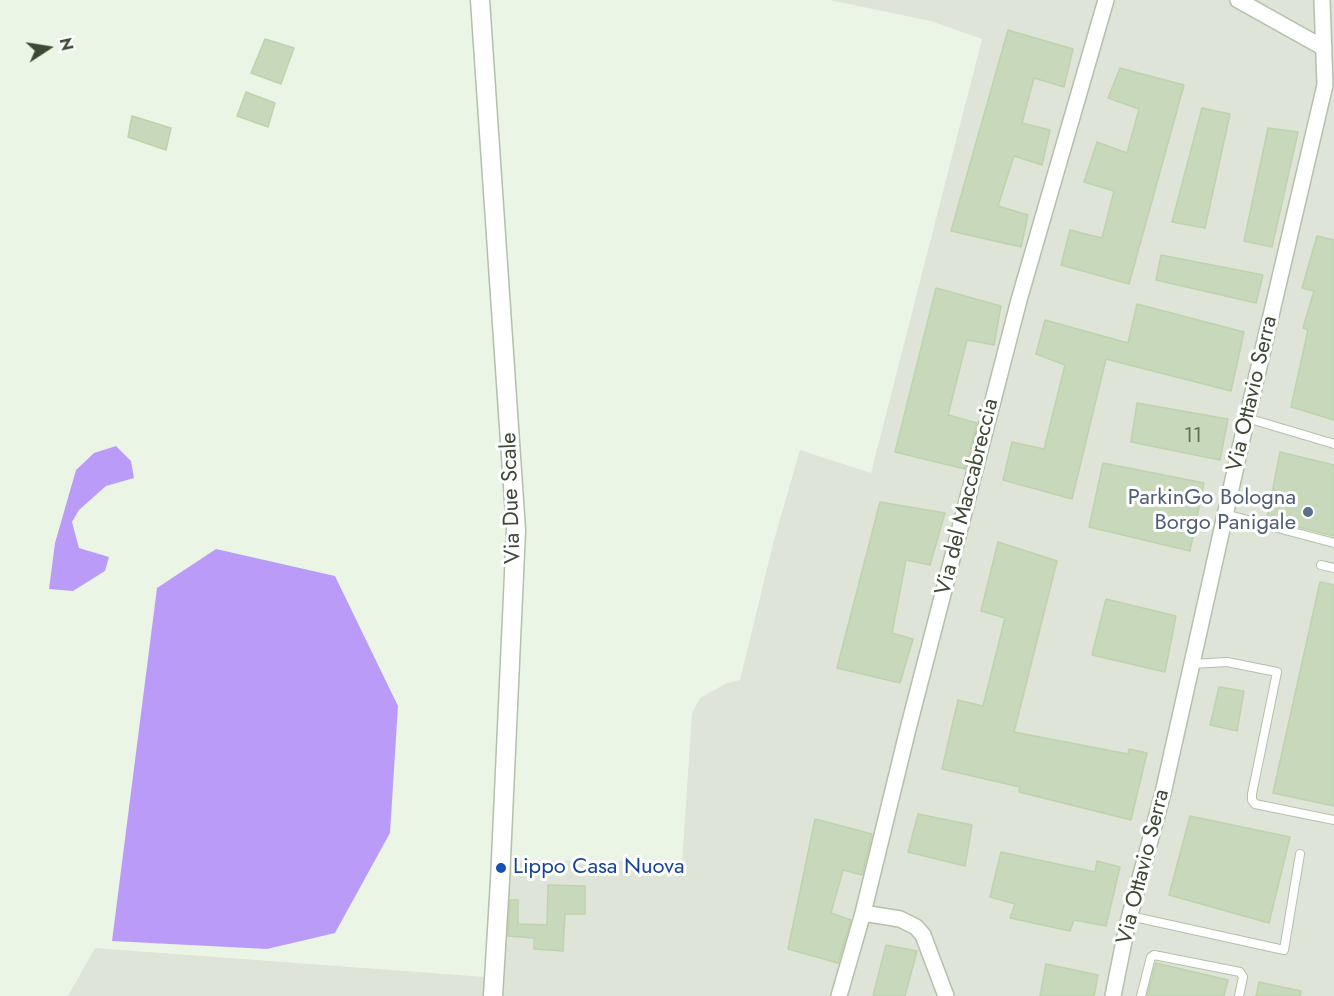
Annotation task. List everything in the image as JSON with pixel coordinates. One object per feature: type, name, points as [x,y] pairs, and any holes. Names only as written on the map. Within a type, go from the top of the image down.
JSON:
[{"type":"street","name":"Via Due Scale","points":[[480,0],[516,530],[493,996]]},
{"type":"street","name":"Via del Maccabreccia","points":[[839,996],[863,913],[1018,300],[1106,0]]},
{"type":"street","points":[[1238,0],[1324,48]]},
{"type":"street","name":"Via Ottavio Serra","points":[[1113,996],[1130,916],[1163,793],[1325,85],[1322,0]]},
{"type":"street","points":[[863,913],[900,919],[916,927],[923,935],[946,996]]},
{"type":"lane","points":[[1247,418],[1334,444]]},
{"type":"lane","points":[[1225,514],[1334,543]]},
{"type":"lane","points":[[1321,565],[1334,568]]},
{"type":"lane","points":[[1192,664],[1227,662],[1277,672],[1252,800],[1255,804],[1334,820]]},
{"type":"lane","points":[[1130,916],[1284,950],[1300,854]]},
{"type":"lane","points":[[1141,996],[1151,957],[1157,955],[1240,972],[1243,977],[1239,996]]},
{"type":"shaded area","points":[[829,0],[1334,0],[1334,996],[68,996],[95,948],[485,977],[496,860],[682,863],[692,713],[700,698],[727,683],[740,680],[774,540],[800,450],[871,473],[982,39],[931,21]]},
{"type":"shaded area","points":[[116,446],[131,461],[134,478],[106,486],[79,510],[72,522],[79,548],[109,557],[105,571],[73,591],[49,589],[55,543],[76,470],[94,453]]},
{"type":"shaded area","points":[[216,549],[335,576],[398,706],[390,833],[335,933],[267,949],[112,941],[157,588]]},
{"type":"building","points":[[1008,30],[1073,49],[1064,87],[1034,78],[1022,123],[1050,130],[1042,165],[1014,156],[998,206],[1028,215],[1021,247],[951,231]]},
{"type":"building","points":[[265,39],[294,48],[281,84],[251,73]]},
{"type":"building","points":[[1120,68],[1184,85],[1129,284],[1061,265],[1070,230],[1102,238],[1114,191],[1084,182],[1097,142],[1127,153],[1139,109],[1108,98]]},
{"type":"building","points":[[246,92],[275,103],[268,127],[237,116]]},
{"type":"building","points":[[1202,108],[1230,114],[1205,228],[1172,222]]},
{"type":"building","points":[[132,116],[171,128],[166,150],[128,137]]},
{"type":"building","points":[[1268,128],[1298,132],[1272,247],[1244,241]]},
{"type":"building","points":[[1317,236],[1334,240],[1334,420],[1291,407],[1308,330],[1303,328],[1314,291],[1302,288]]},
{"type":"building","points":[[1161,255],[1263,275],[1256,303],[1156,280]]},
{"type":"building","points":[[936,288],[1001,306],[994,345],[967,340],[948,415],[977,423],[965,469],[895,452]]},
{"type":"building","points":[[1137,304],[1244,332],[1231,391],[1106,359],[1072,499],[1003,480],[1012,442],[1044,449],[1065,365],[1036,354],[1045,320],[1128,343]]},
{"type":"building","points":[[1137,403],[1228,419],[1220,460],[1131,442]]},
{"type":"building","points":[[1280,452],[1334,465],[1334,536],[1267,519]]},
{"type":"building","points":[[1103,463],[1204,483],[1190,551],[1089,527]]},
{"type":"building","points":[[880,502],[945,513],[930,565],[906,560],[892,633],[913,639],[900,683],[837,668]]},
{"type":"building","points":[[998,542],[1057,561],[1014,732],[1128,754],[1129,749],[1147,753],[1131,820],[1019,792],[1020,787],[942,769],[958,700],[983,706],[1005,618],[981,611]]},
{"type":"building","points":[[1320,582],[1334,585],[1334,806],[1273,793]]},
{"type":"building","points":[[1106,599],[1176,616],[1165,672],[1092,655]]},
{"type":"building","points":[[1219,687],[1244,691],[1237,731],[1210,725]]},
{"type":"building","points":[[918,814],[972,825],[965,866],[908,852]]},
{"type":"building","points":[[1190,816],[1290,837],[1269,923],[1169,895]]},
{"type":"building","points":[[815,819],[872,834],[862,875],[843,870],[831,913],[851,920],[838,963],[788,949]]},
{"type":"building","points":[[1001,852],[1095,872],[1097,861],[1120,867],[1106,926],[1074,920],[1070,931],[1010,918],[1015,904],[990,897]]},
{"type":"building","points":[[548,885],[585,886],[585,914],[565,914],[563,951],[534,949],[534,938],[508,936],[510,900],[518,900],[518,924],[547,925]]},
{"type":"building","points":[[886,945],[917,951],[905,996],[873,996]]},
{"type":"building","points":[[1156,963],[1228,980],[1224,996],[1147,996]]},
{"type":"building","points":[[1046,964],[1098,975],[1094,996],[1040,996]]},
{"type":"building","points":[[1259,982],[1301,991],[1300,996],[1256,996]]},
{"type":"place","name":"ParkinGo Bologna Borgo Panigale","points":[[1308,512]]},
{"type":"place","name":"Lippo Casa Nuova","points":[[501,868]]}]
